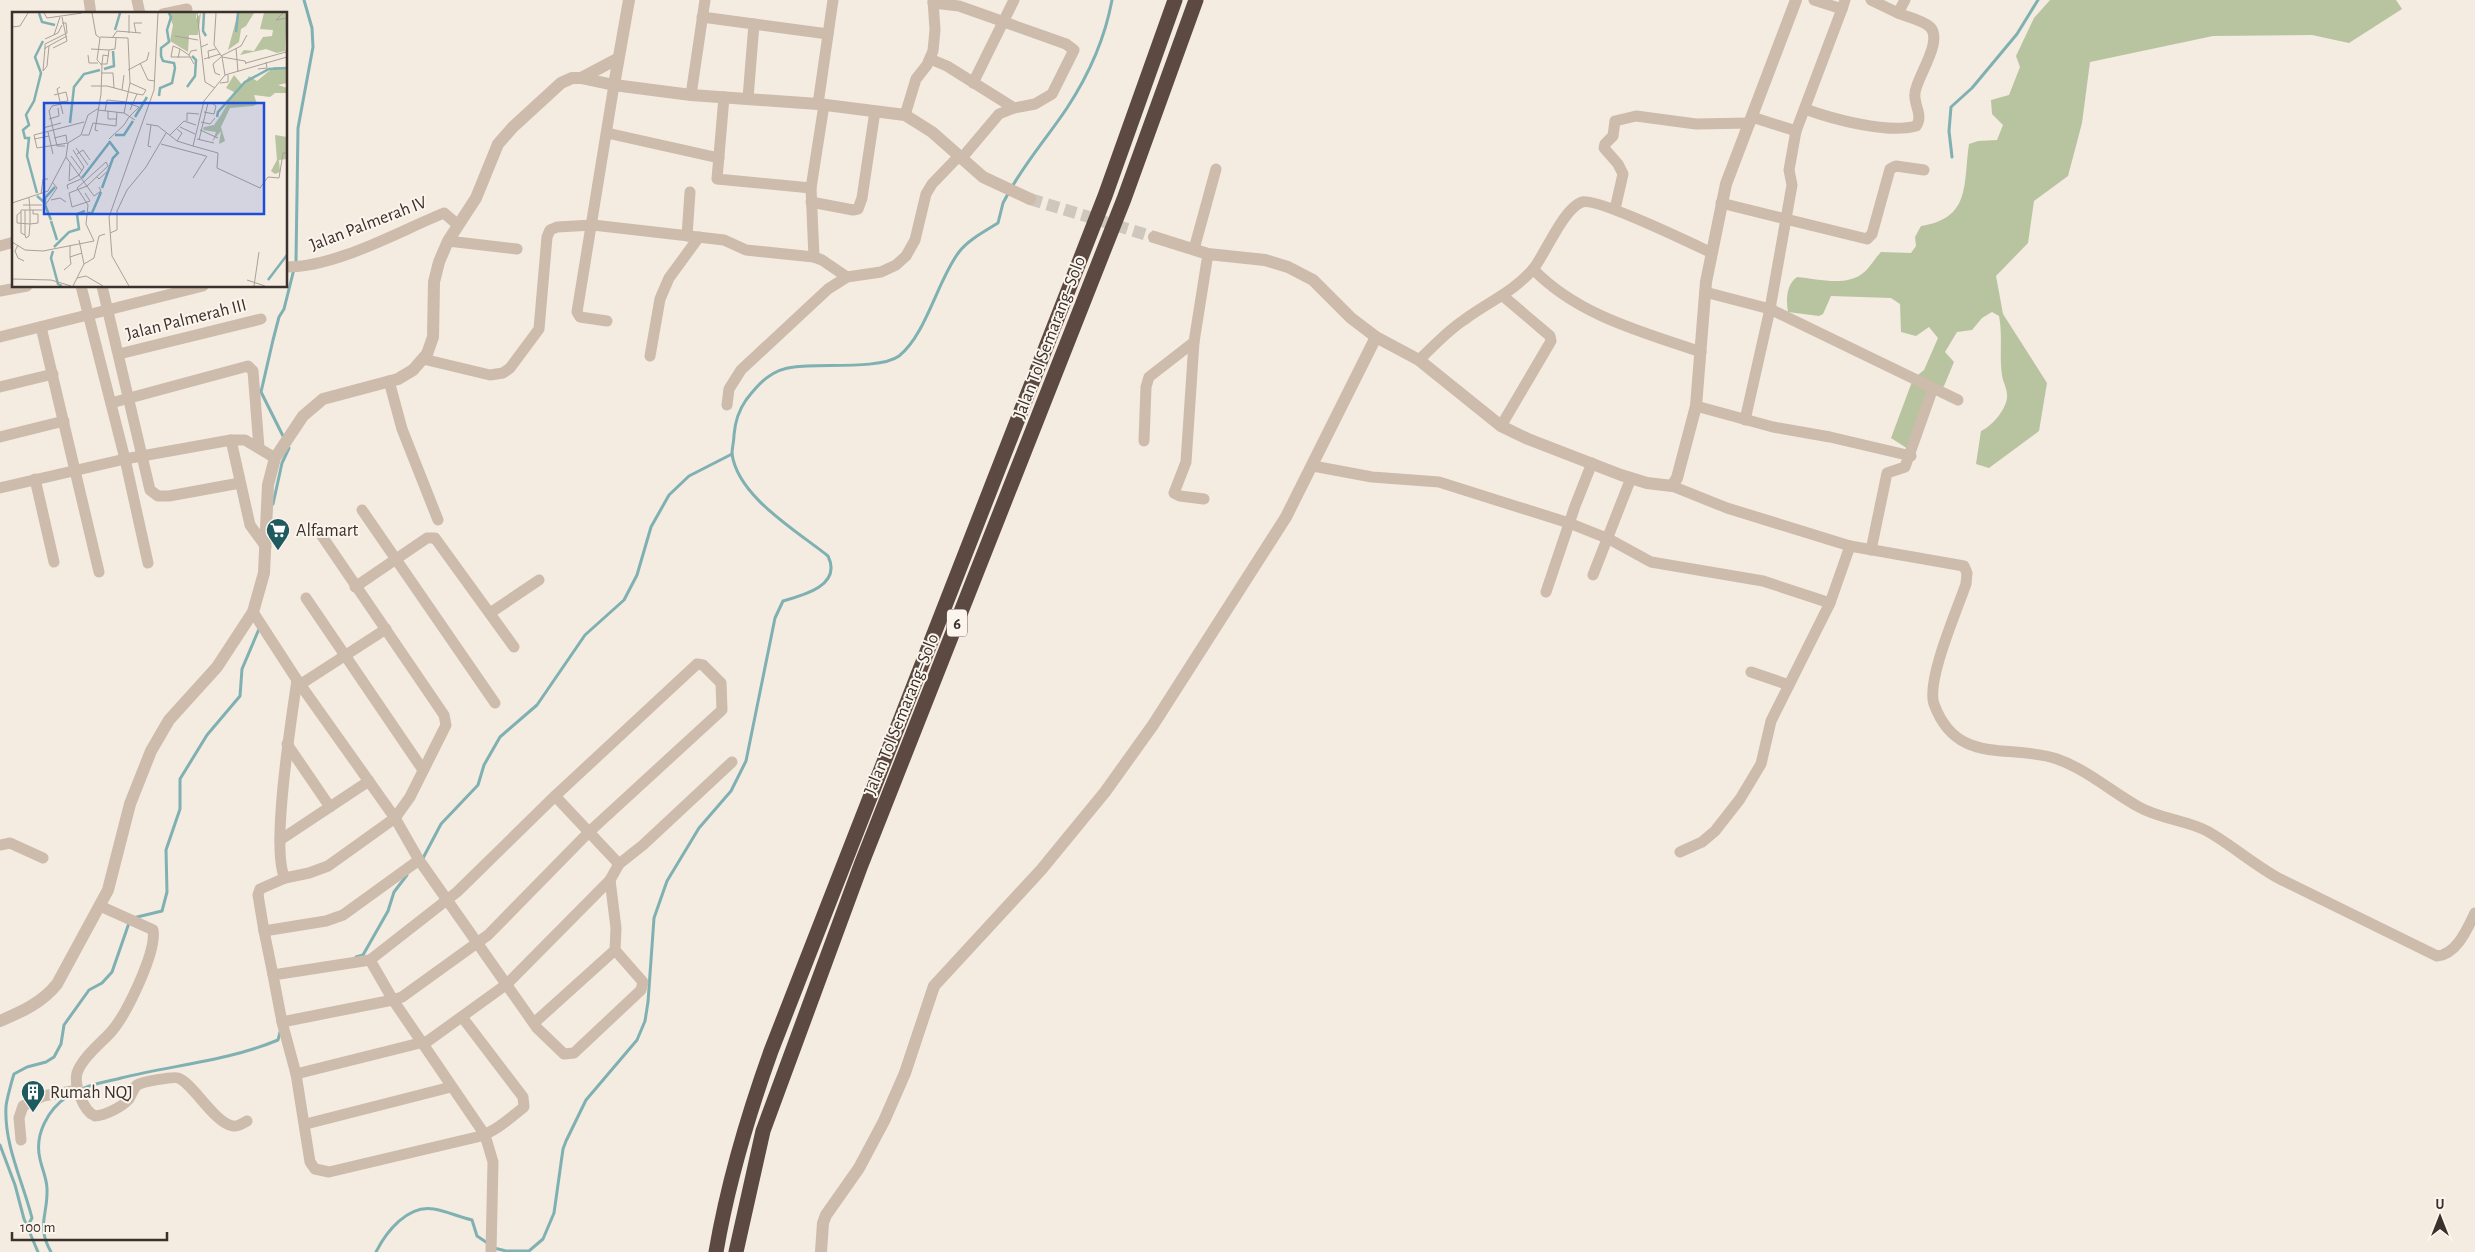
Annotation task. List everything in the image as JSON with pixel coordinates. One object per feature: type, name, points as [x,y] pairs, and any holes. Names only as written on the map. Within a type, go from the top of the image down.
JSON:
[{"type":"highway","name":"Jalan Tol Semarang–Solo","points":[[716,1252],[725,1200],[746,1119],[1105,196],[1175,0]]},
{"type":"highway","name":"Jalan Tol Semarang–Solo","points":[[736,1252],[744,1208],[766,1122],[861,865],[1124,199],[1196,0]]},
{"type":"street","points":[[606,321],[580,317],[577,313],[593,226],[617,59],[629,0]]},
{"type":"street","points":[[691,95],[705,0]]},
{"type":"street","points":[[814,257],[810,202],[811,188],[833,0]]},
{"type":"street","points":[[974,83],[1014,0]]},
{"type":"street","points":[[1672,486],[1677,478],[1696,406],[1704,292],[1721,203],[1726,184],[1796,0]]},
{"type":"street","points":[[1744,420],[1770,309],[1792,185],[1789,170],[1796,131],[1844,4],[1814,0]]},
{"type":"street","points":[[1804,109],[1845,122],[1906,128],[1916,126],[1919,118],[1915,91],[1928,62],[1933,44],[1933,32],[1929,26],[1871,0]]},
{"type":"street","points":[[1898,13],[1905,0]]},
{"type":"street","points":[[727,405],[729,389],[741,370],[828,289],[848,277],[881,272],[896,265],[906,256],[915,240],[926,194],[932,184],[960,158],[996,117],[1014,108],[1035,104],[1052,94],[1071,60],[1074,50],[1066,44],[959,6],[933,1],[934,37],[930,59],[916,79],[905,115]]},
{"type":"street","points":[[172,12],[187,8]]},
{"type":"street","points":[[702,17],[828,34]]},
{"type":"street","points":[[748,98],[754,24]]},
{"type":"street","points":[[581,78],[617,59]]},
{"type":"street","points":[[930,59],[947,66],[1014,108]]},
{"type":"street","points":[[0,1021],[18,1013],[49,994],[75,954],[100,906],[116,864],[130,804],[151,751],[169,720],[217,667],[253,612],[260,591],[266,547],[268,485],[275,458],[303,416],[323,399],[390,381],[413,370],[423,359],[432,345],[434,337],[434,282],[439,262],[448,240],[476,198],[490,160],[501,140],[560,83],[572,78],[581,78],[614,85],[691,95],[821,104],[905,115],[932,132],[976,172],[998,185],[1030,199]]},
{"type":"street","points":[[724,97],[718,158],[718,180],[811,188]]},
{"type":"street","points":[[810,202],[853,210],[858,208],[862,198],[875,111]]},
{"type":"street","points":[[1615,209],[1624,174],[1604,148],[1612,136],[1615,121],[1636,116],[1696,124],[1751,120],[1796,131]]},
{"type":"street","points":[[607,133],[718,158]]},
{"type":"street","points":[[1721,203],[1869,238],[1872,234],[1890,169],[1896,166],[1924,170]]},
{"type":"street","points":[[1194,249],[1216,169]]},
{"type":"street","points":[[687,236],[690,192]]},
{"type":"street","points":[[1419,360],[1457,325],[1503,296],[1533,269],[1559,228],[1577,205],[1582,202],[1593,201],[1615,209],[1712,253]]},
{"type":"street","name":"Jalan Palmerah IV","points":[[293,266],[350,253],[444,214],[458,225]]},
{"type":"street","points":[[423,359],[490,375],[503,373],[510,368],[539,329],[548,233],[557,227],[593,226],[724,240],[746,250],[814,257],[848,277]]},
{"type":"street","points":[[650,356],[660,299],[669,278],[699,237]]},
{"type":"street","points":[[1154,237],[1208,254],[1265,260],[1295,270],[1313,280],[1351,318],[1376,337],[1419,360],[1501,426],[1592,463],[1631,478],[1672,486],[1727,508],[1850,546],[1960,564],[1966,569],[1966,584],[1937,668],[1932,693],[1934,705],[1945,722],[1953,732],[1974,747],[1988,751],[2040,755],[2059,760],[2144,810],[2205,830],[2255,866],[2437,956],[2447,954],[2456,945],[2475,914]]},
{"type":"street","points":[[448,240],[517,249]]},
{"type":"street","points":[[1204,499],[1180,496],[1174,493],[1186,462],[1194,342],[1208,254]]},
{"type":"street","points":[[1533,269],[1556,290],[1590,310],[1634,329],[1701,352]]},
{"type":"street","points":[[0,290],[14,288]]},
{"type":"street","points":[[82,288],[126,459],[148,563]]},
{"type":"street","points":[[102,288],[150,490],[158,496],[169,496],[240,484]]},
{"type":"street","points":[[0,337],[195,288]]},
{"type":"street","points":[[1704,292],[1770,309],[1958,400]]},
{"type":"street","points":[[1501,426],[1552,340],[1550,336],[1503,296]]},
{"type":"street","name":"Jalan Palmerah III","points":[[119,354],[260,320]]},
{"type":"street","points":[[41,327],[77,471],[99,572]]},
{"type":"street","points":[[821,1252],[823,1223],[826,1215],[867,1156],[892,1105],[934,986],[1041,870],[1106,792],[1153,725],[1235,600],[1286,517],[1376,337]]},
{"type":"street","points":[[1144,441],[1146,387],[1149,377],[1194,342]]},
{"type":"street","points":[[111,403],[248,366],[253,372],[258,448]]},
{"type":"street","points":[[0,387],[53,374]]},
{"type":"street","points":[[390,381],[402,429],[438,520]]},
{"type":"street","points":[[1871,550],[1888,473],[1904,468],[1911,456],[1933,388]]},
{"type":"street","points":[[1696,406],[1744,420],[1911,456]]},
{"type":"street","points":[[0,437],[64,421]]},
{"type":"street","points":[[0,488],[126,459],[232,440],[245,440],[275,458]]},
{"type":"street","points":[[232,440],[250,525],[266,547]]},
{"type":"street","points":[[1546,592],[1569,523],[1592,463]]},
{"type":"street","points":[[1313,466],[1372,477],[1439,482],[1569,523],[1609,539],[1651,562],[1763,581],[1830,604]]},
{"type":"street","points":[[1593,575],[1609,539],[1631,478]]},
{"type":"street","points":[[35,479],[54,562]]},
{"type":"street","points":[[362,510],[495,703]]},
{"type":"street","points":[[322,536],[446,720],[445,729],[410,797],[395,818],[328,866],[285,878],[260,889],[259,900],[264,931],[282,1022],[296,1074],[306,1124],[310,1162],[315,1169],[330,1172],[485,1135],[524,1107],[523,1097],[462,1017]]},
{"type":"street","points":[[355,587],[427,538],[435,538],[514,647]]},
{"type":"street","points":[[1680,852],[1711,835],[1740,799],[1761,764],[1771,721],[1830,604],[1850,546]]},
{"type":"street","points":[[490,613],[540,580]]},
{"type":"street","points":[[306,598],[344,657],[423,770]]},
{"type":"street","points":[[253,612],[299,682],[395,818],[419,860],[479,942],[534,1023],[559,1051],[564,1054],[574,1054],[643,987],[643,982],[615,950],[616,928],[610,880]]},
{"type":"street","points":[[285,878],[280,861],[280,840],[287,744],[299,682],[344,657],[386,629]]},
{"type":"street","points":[[273,975],[370,960],[449,900],[555,796],[698,664],[703,665],[720,681],[722,710],[589,832],[479,942],[402,997],[282,1022]]},
{"type":"street","points":[[1751,672],[1789,685]]},
{"type":"street","points":[[287,744],[330,807]]},
{"type":"street","points":[[296,1074],[423,1043],[462,1017],[507,984],[610,880],[619,864],[643,845],[732,762]]},
{"type":"street","points":[[280,840],[369,781]]},
{"type":"street","points":[[555,796],[619,864]]},
{"type":"street","points":[[0,845],[10,843],[42,858]]},
{"type":"street","points":[[264,931],[326,921],[343,915],[419,860]]},
{"type":"street","points":[[100,906],[153,930],[148,956],[128,1006],[113,1030],[79,1068],[76,1081],[89,1112],[92,1115],[99,1116],[124,1104],[134,1088],[141,1083],[178,1078],[202,1103],[229,1125],[236,1126],[247,1121]]},
{"type":"street","points":[[534,1023],[615,950]]},
{"type":"street","points":[[370,960],[393,1000],[485,1135],[493,1162],[491,1248]]},
{"type":"street","points":[[306,1124],[451,1087]]},
{"type":"street","points":[[21,1140],[19,1118],[23,1106],[43,1096],[79,1091]]},
{"type":"green space","points":[[2050,0],[2396,0],[2402,9],[2349,43],[2312,35],[2213,36],[2090,62],[2082,123],[2068,176],[2034,201],[2028,243],[1996,276],[2003,314],[2047,383],[2039,431],[1989,468],[1976,464],[1981,431],[1997,418],[2004,408],[2007,398],[2001,368],[1999,316],[1992,312],[1982,318],[1972,330],[1957,332],[1945,352],[1954,362],[1944,386],[1927,400],[1908,449],[1891,438],[1913,379],[1924,370],[1938,338],[1929,327],[1916,336],[1901,332],[1900,304],[1891,298],[1831,296],[1823,314],[1819,316],[1788,312],[1788,293],[1793,280],[1797,277],[1832,281],[1848,280],[1866,271],[1881,252],[1911,253],[1916,246],[1915,237],[1921,226],[1937,222],[1949,216],[1957,208],[1962,198],[1969,144],[1978,141],[1997,140],[2003,125],[1992,114],[1991,100],[2009,95],[2020,67],[2016,56],[2034,18]]},
{"type":"waterway","points":[[284,438],[261,392],[279,317],[284,309],[296,261],[298,128],[313,47],[312,28],[304,0]]},
{"type":"waterway","points":[[1012,187],[1067,108],[1082,83],[1095,56],[1112,0]]},
{"type":"waterway","points":[[1952,157],[1949,131],[1951,107],[1972,88],[2017,34],[2038,0]]},
{"type":"waterway","points":[[494,1248],[506,1251],[529,1251],[543,1239],[554,1213],[563,1149],[566,1141],[586,1100],[637,1040],[645,1021],[654,918],[667,881],[699,828],[731,791],[746,761],[775,618],[783,601],[811,592],[826,581],[830,574],[831,566],[828,556],[771,512],[745,485],[737,470],[732,454],[735,425],[741,408],[761,383],[773,374],[786,368],[864,365],[890,360],[899,356],[917,335],[959,252],[972,240],[998,223],[1003,203],[1009,192]]},
{"type":"waterway","points":[[273,504],[282,463],[289,448]]},
{"type":"waterway","points":[[422,860],[441,824],[478,785],[484,765],[500,737],[537,705],[585,635],[624,600],[637,575],[651,527],[669,495],[689,476],[732,454]]},
{"type":"waterway","points":[[133,918],[162,911],[167,892],[166,850],[180,809],[180,779],[207,735],[240,696],[242,669],[259,629]]},
{"type":"waterway","points":[[356,957],[363,955],[388,911],[394,892],[407,875]]},
{"type":"waterway","points":[[27,1227],[32,1218],[11,1149],[6,1121],[6,1104],[14,1074],[54,1057],[61,1044],[64,1025],[89,990],[102,983],[112,972],[129,923]]},
{"type":"waterway","points":[[80,1090],[95,1084],[141,1073],[240,1053],[278,1040],[280,1032]]},
{"type":"waterway","points":[[51,1252],[43,1227],[47,1189],[40,1159],[39,1141],[44,1123],[49,1115],[68,1096]]},
{"type":"waterway","points":[[0,1145],[15,1185],[24,1219],[38,1252]]},
{"type":"waterway","points":[[376,1252],[386,1236],[399,1221],[415,1211],[424,1209],[439,1210],[472,1220],[477,1236],[489,1244]]},
{"type":"tunnel","points":[[1030,199],[1154,237]]},
{"type":"place","name":"Alfamart","points":[[278,551]]},
{"type":"place","name":"Rumah NQJ","points":[[33,1113]]}]
